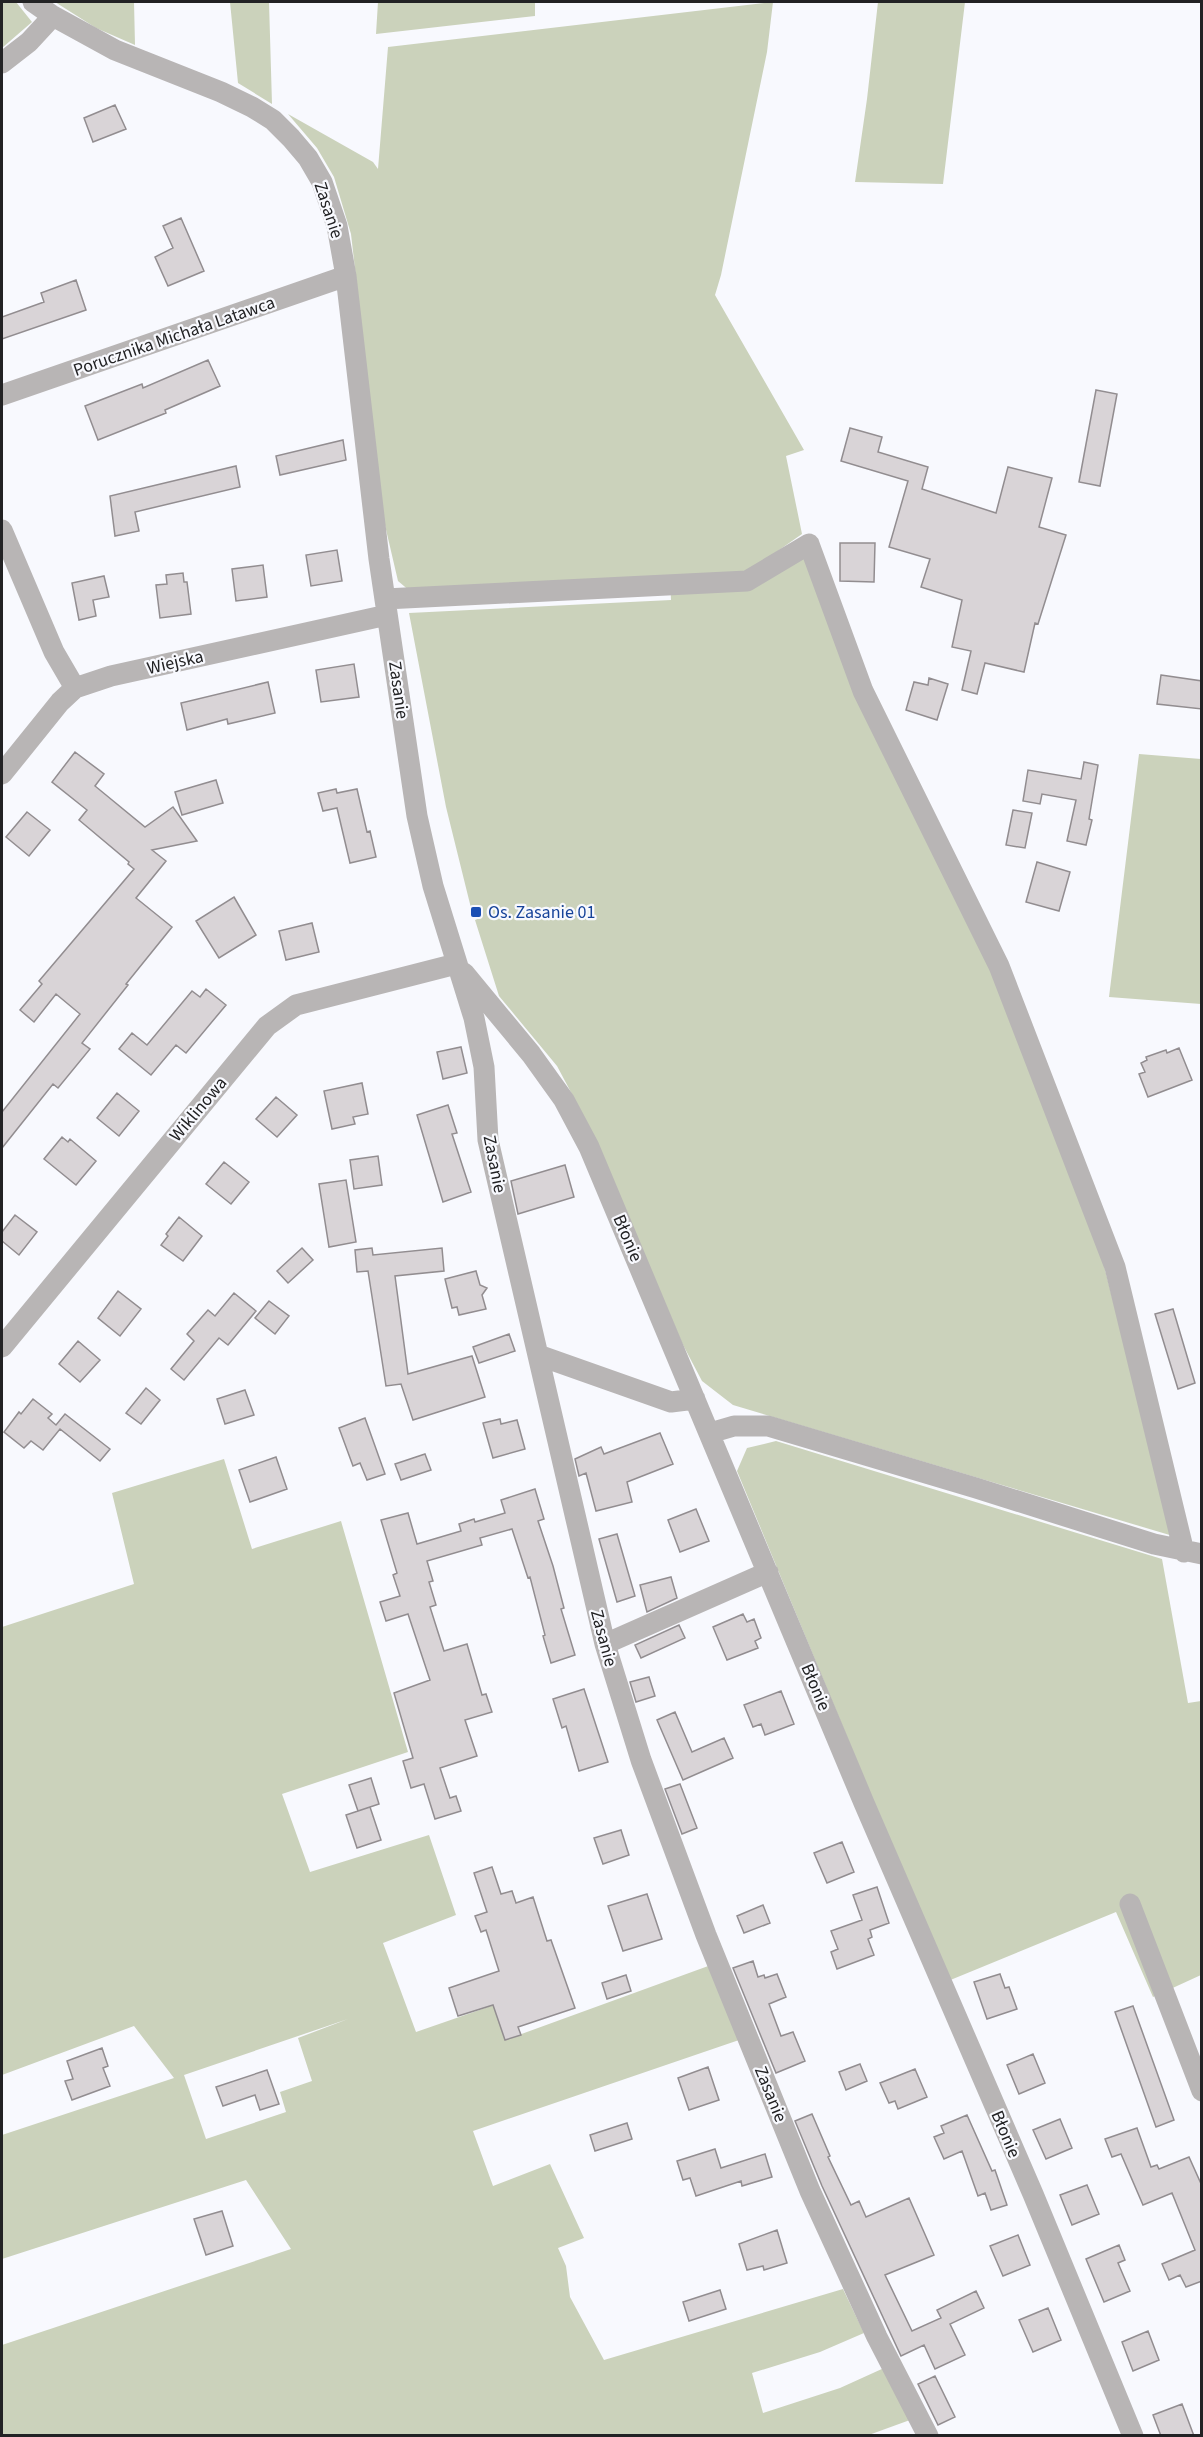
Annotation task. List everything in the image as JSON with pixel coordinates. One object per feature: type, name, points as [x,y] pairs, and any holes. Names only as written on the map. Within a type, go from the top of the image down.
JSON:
[{"type":"street","name":"Zasanie","points":[[33,2],[52,16],[116,50],[221,92],[273,120],[308,158],[322,182],[337,226],[346,276],[386,607],[417,816],[433,886],[474,1018],[484,1067],[488,1140],[605,1644],[649,1782],[706,1935],[810,2191],[877,2337],[928,2436]]},
{"type":"street","points":[[2,63],[29,42],[52,16]]},
{"type":"street","name":"Porucznika Michała Latawca","points":[[2,394],[346,276]]},
{"type":"street","points":[[2,530],[54,652],[75,688]]},
{"type":"street","name":"Wiejska","points":[[2,774],[60,702],[75,688],[111,676],[386,607],[747,581],[809,544],[864,691],[999,966],[1115,1267],[1193,1553]]},
{"type":"street","name":"Wiklinowa","points":[[2,1347],[267,1026],[296,1005],[456,964]]},
{"type":"street","name":"Błonie","points":[[456,964],[531,1054],[564,1100],[589,1147],[1133,2436]]},
{"type":"street","points":[[538,1355],[671,1402],[695,1399]]},
{"type":"street","points":[[710,1433],[734,1426],[768,1426],[1154,1544],[1193,1553]]},
{"type":"street","points":[[605,1644],[768,1572]]},
{"type":"street","points":[[1130,1904],[1202,2091]]},
{"type":"green space","points":[[2,2],[16,2],[32,22],[2,48]]},
{"type":"green space","points":[[55,2],[134,2],[135,45],[96,28]]},
{"type":"green space","points":[[230,2],[269,2],[272,104],[238,83]]},
{"type":"green space","points":[[378,2],[535,2],[535,16],[376,34]]},
{"type":"green space","points":[[773,2],[767,52],[715,295],[804,450],[786,456],[802,534],[752,569],[804,556],[994,971],[1098,1242],[1173,1536],[733,1405],[702,1381],[682,1343],[590,1128],[557,1066],[499,996],[475,920],[482,917],[478,906],[471,908],[446,807],[409,613],[671,600],[670,578],[411,592],[398,581],[384,521],[351,234],[334,177],[317,148],[288,114],[373,162],[378,169],[388,47]]},
{"type":"green space","points":[[878,2],[965,2],[943,184],[855,182]]},
{"type":"green space","points":[[1139,754],[1201,759],[1201,1004],[1109,997]]},
{"type":"green space","points":[[776,1441],[1162,1559],[1188,1703],[1201,1701],[1201,1975],[1153,1997],[1116,1912],[948,1981],[737,1471],[747,1448]]},
{"type":"green space","points":[[224,1459],[252,1549],[341,1521],[408,1752],[282,1794],[310,1872],[429,1835],[456,1915],[383,1943],[416,2032],[494,2005],[505,2040],[711,1965],[742,2039],[473,2131],[493,2186],[550,2164],[584,2238],[558,2248],[566,2266],[570,2297],[604,2360],[843,2289],[864,2333],[820,2352],[752,2373],[763,2413],[840,2388],[884,2368],[910,2420],[866,2436],[2,2435],[2,2345],[291,2249],[246,2180],[2,2259],[2,2135],[174,2078],[134,2026],[2,2075],[2,1627],[134,1584],[112,1493]],"holes":[[[348,2019],[298,2038],[312,2081],[280,2092],[286,2112],[206,2139],[184,2075]]]},
{"type":"building","points":[[115,105],[126,129],[93,142],[84,118]]},
{"type":"building","points":[[181,218],[204,271],[168,286],[155,257],[173,248],[163,226]]},
{"type":"building","points":[[76,280],[86,310],[2,339],[2,317],[44,302],[41,293]]},
{"type":"building","points":[[208,360],[220,386],[165,410],[166,413],[98,440],[85,406],[142,384],[143,388]]},
{"type":"building","points":[[1096,390],[1117,394],[1100,486],[1079,482]]},
{"type":"building","points":[[850,428],[882,437],[878,452],[928,467],[922,489],[996,513],[1008,467],[1052,478],[1039,527],[1066,535],[1038,624],[1035,623],[1024,672],[985,663],[977,694],[962,690],[971,651],[952,647],[962,600],[921,587],[930,559],[889,547],[908,481],[841,461]]},
{"type":"building","points":[[343,440],[346,460],[280,475],[276,456]]},
{"type":"building","points":[[236,466],[240,487],[135,512],[139,531],[115,536],[110,496]]},
{"type":"building","points":[[840,543],[875,543],[874,582],[840,581]]},
{"type":"building","points":[[337,550],[342,581],[311,586],[306,555]]},
{"type":"building","points":[[263,565],[267,597],[236,601],[232,569]]},
{"type":"building","points":[[183,573],[184,582],[187,582],[191,614],[160,618],[156,585],[167,584],[166,575]]},
{"type":"building","points":[[104,576],[109,597],[93,600],[96,616],[79,620],[72,583]]},
{"type":"building","points":[[354,664],[359,697],[321,702],[316,670]]},
{"type":"building","points":[[1161,675],[1202,681],[1202,709],[1157,704]]},
{"type":"building","points":[[929,678],[948,684],[937,720],[906,710],[914,682],[928,685]]},
{"type":"building","points":[[268,682],[275,713],[228,724],[227,719],[187,730],[181,703]]},
{"type":"building","points":[[75,752],[104,774],[95,786],[145,827],[173,807],[197,841],[152,850],[166,861],[136,898],[172,927],[82,1043],[90,1049],[58,1088],[53,1084],[2,1148],[2,1112],[80,1014],[56,994],[34,1022],[20,1010],[42,984],[39,981],[134,869],[128,864],[129,862],[79,820],[87,810],[52,782]]},
{"type":"building","points":[[1084,762],[1098,765],[1089,819],[1092,820],[1086,845],[1067,841],[1076,800],[1042,794],[1040,804],[1023,801],[1028,770],[1081,779]]},
{"type":"building","points":[[216,780],[223,803],[182,815],[175,792]]},
{"type":"building","points":[[336,789],[337,793],[357,789],[367,832],[370,831],[376,857],[350,863],[337,808],[323,811],[318,793]]},
{"type":"building","points":[[1013,810],[1032,813],[1025,848],[1006,845]]},
{"type":"building","points":[[27,812],[50,830],[29,856],[6,837]]},
{"type":"building","points":[[1037,862],[1070,872],[1059,911],[1026,902]]},
{"type":"building","points":[[234,897],[256,935],[219,958],[196,921]]},
{"type":"building","points":[[312,923],[319,952],[286,960],[279,931]]},
{"type":"building","points":[[206,989],[226,1005],[186,1053],[176,1045],[151,1075],[119,1049],[132,1033],[147,1045],[192,991],[200,997]]},
{"type":"building","points":[[461,1047],[467,1073],[443,1079],[437,1052]]},
{"type":"building","points":[[1179,1048],[1192,1080],[1148,1097],[1139,1074],[1145,1072],[1141,1063],[1147,1060],[1146,1057]]},
{"type":"building","points":[[362,1083],[368,1114],[353,1117],[355,1124],[332,1129],[324,1091]]},
{"type":"building","points":[[117,1093],[139,1111],[119,1136],[97,1118]]},
{"type":"building","points":[[276,1097],[297,1115],[277,1137],[256,1119]]},
{"type":"building","points":[[448,1105],[457,1133],[452,1134],[471,1192],[443,1202],[417,1115]]},
{"type":"building","points":[[62,1137],[68,1142],[70,1139],[96,1161],[76,1185],[44,1159]]},
{"type":"building","points":[[378,1156],[382,1185],[354,1189],[350,1160]]},
{"type":"building","points":[[224,1162],[249,1182],[231,1204],[206,1184]]},
{"type":"building","points":[[565,1165],[574,1197],[518,1214],[511,1181]]},
{"type":"building","points":[[346,1180],[356,1242],[329,1247],[319,1184]]},
{"type":"building","points":[[15,1215],[37,1232],[19,1255],[2,1241],[2,1232]]},
{"type":"building","points":[[179,1217],[202,1236],[183,1261],[161,1245]]},
{"type":"building","points":[[302,1248],[313,1260],[288,1283],[277,1271]]},
{"type":"building","points":[[372,1248],[373,1255],[442,1248],[444,1271],[395,1276],[408,1374],[472,1356],[485,1397],[413,1420],[401,1384],[386,1386],[368,1271],[357,1272],[355,1250]]},
{"type":"building","points":[[476,1271],[480,1285],[487,1288],[482,1295],[486,1309],[459,1315],[457,1307],[452,1308],[445,1279]]},
{"type":"building","points":[[118,1291],[141,1309],[120,1336],[98,1318]]},
{"type":"building","points":[[234,1293],[256,1311],[228,1345],[219,1338],[184,1380],[171,1369],[194,1341],[187,1334],[208,1310],[215,1316]]},
{"type":"building","points":[[269,1301],[289,1316],[275,1334],[255,1318]]},
{"type":"building","points":[[1173,1309],[1195,1383],[1178,1389],[1155,1314]]},
{"type":"building","points":[[509,1334],[515,1351],[479,1363],[473,1347]]},
{"type":"building","points":[[78,1341],[100,1360],[80,1382],[59,1364]]},
{"type":"building","points":[[146,1388],[160,1400],[141,1424],[126,1413]]},
{"type":"building","points":[[245,1390],[254,1415],[225,1424],[217,1399]]},
{"type":"building","points":[[33,1399],[52,1414],[48,1418],[56,1425],[65,1414],[110,1449],[100,1461],[60,1429],[43,1450],[31,1441],[24,1448],[4,1432],[19,1412],[21,1414]]},
{"type":"building","points":[[365,1418],[385,1474],[367,1480],[360,1463],[353,1466],[339,1428]]},
{"type":"building","points":[[500,1419],[501,1424],[517,1420],[525,1449],[493,1458],[483,1423]]},
{"type":"building","points":[[660,1433],[673,1464],[627,1482],[632,1502],[596,1511],[586,1473],[579,1476],[575,1459],[601,1447],[604,1454]]},
{"type":"building","points":[[425,1454],[431,1470],[401,1480],[395,1464]]},
{"type":"building","points":[[276,1457],[287,1489],[250,1502],[239,1470]]},
{"type":"building","points":[[535,1489],[544,1519],[538,1521],[553,1566],[564,1608],[561,1609],[575,1655],[551,1663],[530,1577],[528,1578],[512,1529],[480,1538],[482,1545],[427,1561],[433,1581],[429,1582],[436,1605],[430,1607],[444,1651],[467,1644],[482,1695],[486,1694],[492,1712],[465,1720],[477,1756],[440,1768],[450,1798],[456,1796],[461,1811],[435,1819],[424,1784],[411,1788],[403,1761],[413,1758],[394,1693],[430,1680],[408,1614],[386,1621],[380,1602],[400,1596],[393,1575],[397,1573],[381,1520],[408,1513],[417,1544],[461,1531],[459,1524],[505,1513],[501,1500]]},
{"type":"building","points":[[696,1509],[709,1541],[680,1552],[668,1520]]},
{"type":"building","points":[[617,1534],[635,1596],[617,1602],[599,1539]]},
{"type":"building","points":[[671,1577],[677,1598],[647,1612],[640,1585]]},
{"type":"building","points":[[743,1614],[747,1622],[754,1619],[761,1638],[755,1641],[758,1648],[727,1660],[713,1627]]},
{"type":"building","points":[[679,1625],[685,1638],[641,1658],[635,1645]]},
{"type":"building","points":[[649,1677],[655,1696],[636,1702],[630,1682]]},
{"type":"building","points":[[584,1689],[608,1762],[579,1771],[566,1726],[562,1728],[553,1699]]},
{"type":"building","points":[[781,1691],[794,1724],[765,1735],[761,1724],[753,1727],[744,1705]]},
{"type":"building","points":[[675,1712],[692,1752],[724,1738],[733,1758],[683,1780],[657,1720]]},
{"type":"building","points":[[371,1778],[379,1804],[358,1811],[349,1785]]},
{"type":"building","points":[[680,1784],[697,1828],[682,1834],[665,1789]]},
{"type":"building","points":[[370,1807],[381,1840],[357,1848],[346,1815]]},
{"type":"building","points":[[621,1830],[629,1855],[603,1864],[594,1838]]},
{"type":"building","points":[[842,1842],[854,1872],[827,1883],[814,1853]]},
{"type":"building","points":[[492,1867],[501,1894],[512,1891],[516,1903],[533,1897],[547,1941],[551,1940],[575,2008],[518,2027],[521,2035],[505,2040],[493,2005],[458,2016],[449,1988],[499,1971],[486,1930],[481,1932],[475,1916],[487,1912],[474,1873]]},
{"type":"building","points":[[877,1887],[889,1923],[870,1930],[872,1937],[868,1939],[874,1955],[837,1969],[831,1952],[838,1949],[831,1931],[862,1920],[853,1895]]},
{"type":"building","points":[[647,1894],[662,1939],[623,1951],[608,1906]]},
{"type":"building","points":[[763,1905],[770,1923],[744,1933],[737,1916]]},
{"type":"building","points":[[753,1961],[758,1977],[764,1975],[765,1978],[777,1974],[786,1997],[769,2004],[781,2036],[793,2032],[805,2061],[776,2073],[733,1968]]},
{"type":"building","points":[[1000,1974],[1005,1988],[1009,1987],[1017,2009],[987,2019],[974,1982]]},
{"type":"building","points":[[626,1975],[631,1991],[607,1999],[602,1983]]},
{"type":"building","points":[[1133,2006],[1174,2120],[1156,2127],[1115,2012]]},
{"type":"building","points":[[102,2048],[108,2066],[103,2068],[110,2086],[72,2100],[65,2081],[73,2079],[67,2061]]},
{"type":"building","points":[[1033,2054],[1045,2083],[1019,2094],[1007,2065]]},
{"type":"building","points":[[860,2064],[867,2081],[846,2090],[839,2072]]},
{"type":"building","points":[[708,2067],[719,2100],[689,2110],[678,2078]]},
{"type":"building","points":[[915,2069],[927,2097],[898,2109],[895,2101],[889,2103],[880,2083]]},
{"type":"building","points":[[267,2070],[279,2104],[260,2110],[255,2095],[223,2106],[216,2087]]},
{"type":"building","points":[[812,2114],[830,2156],[828,2157],[851,2205],[859,2201],[866,2217],[909,2198],[934,2255],[885,2275],[912,2331],[941,2318],[937,2310],[976,2291],[984,2308],[950,2324],[965,2355],[935,2369],[924,2345],[901,2356],[822,2186],[795,2121]]},
{"type":"building","points":[[967,2115],[992,2171],[995,2170],[1007,2205],[991,2210],[985,2193],[978,2196],[962,2151],[944,2159],[934,2137],[944,2133],[941,2126]]},
{"type":"building","points":[[1060,2119],[1072,2148],[1046,2159],[1033,2130]]},
{"type":"building","points":[[627,2123],[632,2139],[595,2151],[590,2135]]},
{"type":"building","points":[[1137,2128],[1151,2167],[1157,2165],[1159,2169],[1189,2157],[1202,2186],[1202,2281],[1186,2287],[1180,2275],[1169,2280],[1162,2264],[1195,2250],[1172,2193],[1143,2205],[1121,2154],[1112,2157],[1105,2139]]},
{"type":"building","points":[[715,2149],[721,2168],[765,2154],[772,2177],[742,2186],[741,2181],[696,2196],[690,2178],[683,2180],[677,2161]]},
{"type":"building","points":[[1087,2185],[1099,2214],[1072,2225],[1060,2195]]},
{"type":"building","points":[[222,2211],[233,2246],[206,2255],[194,2219]]},
{"type":"building","points":[[777,2230],[787,2263],[764,2270],[763,2266],[747,2270],[739,2244]]},
{"type":"building","points":[[1018,2235],[1030,2265],[1003,2276],[990,2246]]},
{"type":"building","points":[[1119,2245],[1125,2260],[1118,2263],[1130,2291],[1104,2302],[1086,2259]]},
{"type":"building","points":[[720,2290],[726,2309],[689,2321],[683,2302]]},
{"type":"building","points":[[1048,2308],[1061,2340],[1033,2352],[1019,2320]]},
{"type":"building","points":[[1148,2331],[1159,2360],[1133,2371],[1122,2342]]},
{"type":"building","points":[[935,2376],[955,2417],[938,2425],[918,2384]]},
{"type":"building","points":[[1182,2404],[1194,2436],[1161,2436],[1153,2415]]},
{"type":"place","name":"Os. Zasanie 01","points":[[476,912]]}]
